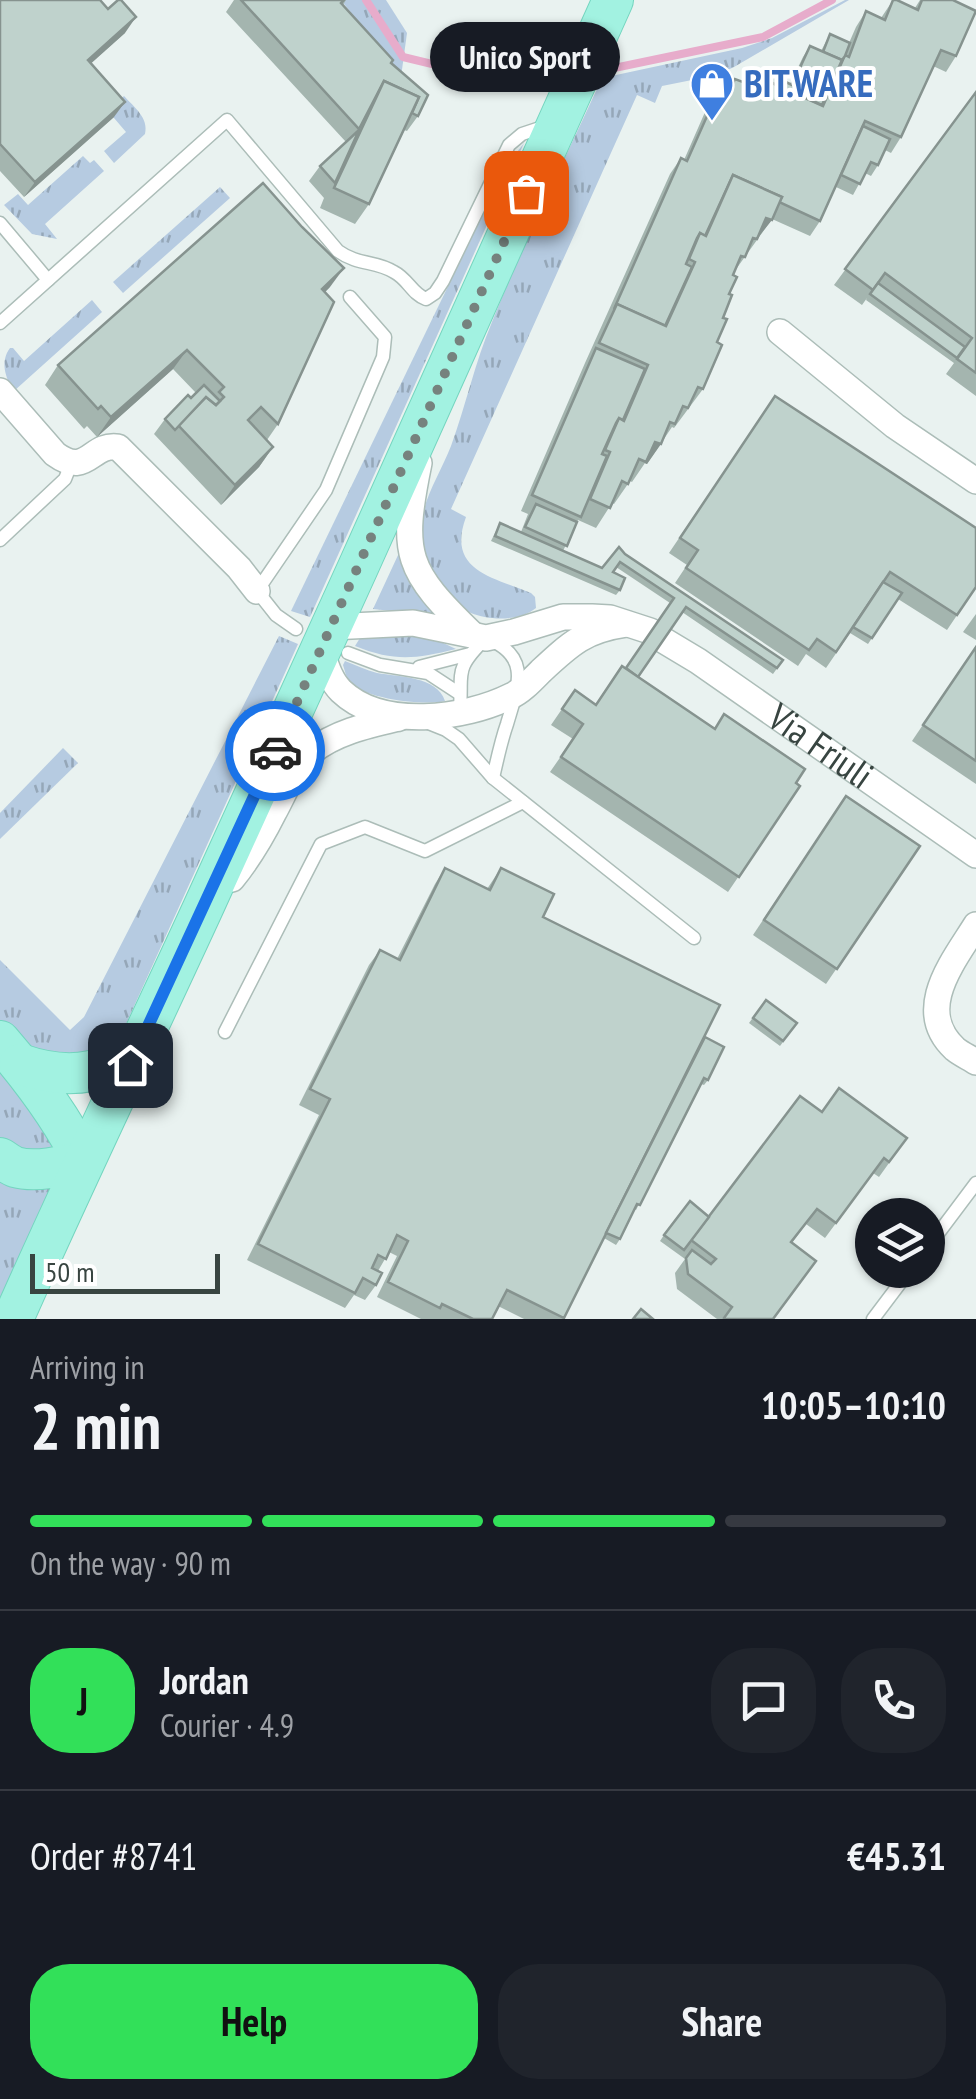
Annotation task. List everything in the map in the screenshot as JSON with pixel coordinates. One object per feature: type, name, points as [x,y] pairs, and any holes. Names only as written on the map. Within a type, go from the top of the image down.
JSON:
[{"type":"main road","points":[[13,1319],[613,0]]},
{"type":"main road","points":[[10,1053],[62,1074],[87,1071],[110,1064],[144,1036]]},
{"type":"main road","points":[[10,1053],[69,1132],[83,1161]]},
{"type":"main road","points":[[0,1158],[16,1168],[56,1167],[83,1161]]},
{"type":"street","points":[[780,332],[895,426],[976,481]]},
{"type":"street","points":[[0,391],[55,454],[71,464],[82,463],[111,445],[118,447],[258,590]]},
{"type":"street","points":[[430,409],[409,513],[410,552],[430,592],[476,642]]},
{"type":"street","name":"Via Friuli","points":[[324,640],[413,623],[476,642],[563,618],[610,618],[647,632],[698,661],[976,855]]},
{"type":"street","points":[[201,912],[235,876],[299,766],[326,742],[358,728],[404,717],[432,716],[460,703],[485,706],[516,694],[589,632],[606,627],[647,632]]},
{"type":"street","points":[[324,640],[330,676],[340,690],[378,712],[404,717]]},
{"type":"street","points":[[976,926],[950,967],[936,1005],[942,1032],[954,1048],[976,1062]]},
{"type":"lane","points":[[0,322],[226,120],[338,251],[358,262],[398,274],[422,298],[431,297],[443,281],[509,145],[565,108]]},
{"type":"lane","points":[[0,223],[48,280]]},
{"type":"lane","points":[[350,297],[385,338],[383,357],[326,490],[258,590],[276,615],[380,665],[428,672],[460,703]]},
{"type":"lane","points":[[0,540],[65,479],[71,464]]},
{"type":"lane","points":[[411,669],[476,642],[496,642],[512,654],[518,676],[516,694],[493,778]]},
{"type":"lane","points":[[471,752],[459,730],[460,672],[476,642]]},
{"type":"lane","points":[[404,717],[446,730],[493,778],[694,938]]},
{"type":"lane","points":[[225,1032],[321,844],[366,827],[425,851],[523,802]]},
{"type":"lane","points":[[945,1224],[976,1183]]},
{"type":"lane","points":[[873,1319],[896,1288]]},
{"type":"green space","points":[[341,0],[386,0],[407,33],[401,77]]},
{"type":"green space","points":[[849,0],[717,75],[662,86],[655,103],[637,95],[451,509],[466,517],[461,535],[468,561],[488,576],[531,593],[536,608],[522,615],[496,618],[461,608],[444,592],[426,560],[421,539],[423,514],[505,291],[602,78],[742,48],[772,38]]},
{"type":"green space","points":[[124,96],[143,118],[146,128],[145,134],[114,163],[104,151],[126,132],[108,111]]},
{"type":"green space","points":[[524,143],[310,617],[291,611],[482,216]]},
{"type":"green space","points":[[83,156],[90,163],[94,160],[104,171],[45,224],[57,239],[32,234],[4,205],[18,194],[28,205]]},
{"type":"green space","points":[[220,187],[230,198],[123,293],[113,282]]},
{"type":"green space","points":[[92,300],[102,312],[14,391],[5,370],[10,348],[24,361]]},
{"type":"green space","points":[[399,553],[402,562],[438,616],[373,609]]},
{"type":"green space","points":[[409,633],[456,649],[405,657],[355,646],[360,638]]},
{"type":"green space","points":[[279,636],[298,644],[126,1024],[102,1050],[51,1063],[0,1025],[0,960],[70,1030],[84,1017]]},
{"type":"green space","points":[[345,661],[377,673],[426,682],[445,701],[409,702],[367,692],[348,681]]},
{"type":"green space","points":[[63,748],[78,763],[0,839],[0,813]]},
{"type":"green space","points":[[0,1063],[61,1153],[0,1146]]},
{"type":"green space","points":[[0,1172],[51,1186],[0,1298]]},
{"type":"building","points":[[0,0],[100,0],[108,9],[121,0],[136,17],[88,60],[125,102],[35,182],[0,144]]},
{"type":"building","points":[[241,0],[344,0],[341,3],[393,60],[391,63],[428,95],[418,116],[412,113],[419,97],[384,81],[359,129]]},
{"type":"building","points":[[893,0],[918,10],[922,0],[953,0],[976,11],[956,56],[941,50],[901,137],[865,121],[820,221],[779,202],[782,197],[733,175],[705,236],[700,233],[697,238],[686,264],[692,267],[665,326],[617,304],[614,309],[681,158],[687,161],[720,87],[729,92],[735,79],[748,84],[752,74],[823,106],[845,55],[849,57],[866,11],[885,20]]},
{"type":"building","points":[[830,34],[850,43],[842,60],[823,52]]},
{"type":"building","points":[[810,46],[842,60],[822,105],[768,81],[771,75],[792,85]]},
{"type":"building","points":[[384,81],[419,97],[369,204],[334,188]]},
{"type":"building","points":[[976,92],[976,373],[957,359],[972,338],[885,273],[873,290],[845,269]]},
{"type":"building","points":[[863,126],[890,139],[878,165],[871,162],[860,184],[841,175]]},
{"type":"building","points":[[359,130],[335,183],[320,166]]},
{"type":"building","points":[[733,175],[782,197],[772,220],[766,218],[733,275],[737,277],[723,318],[727,319],[717,342],[722,345],[703,389],[698,387],[675,424],[670,422],[661,444],[655,442],[646,462],[639,459],[628,484],[622,481],[610,508],[590,499],[610,452],[605,450],[619,418],[624,421],[648,365],[599,343],[617,304],[666,326],[695,262],[689,259],[700,233],[706,236]]},
{"type":"building","points":[[263,183],[344,268],[322,289],[334,302],[278,424],[261,407],[248,420],[273,447],[235,485],[178,425],[206,397],[216,405],[224,397],[219,392],[224,387],[187,350],[111,417],[101,406],[98,409],[58,365]]},
{"type":"building","points":[[878,283],[965,347],[957,358],[870,294]]},
{"type":"building","points":[[596,348],[645,369],[623,420],[619,418],[602,454],[607,456],[581,517],[532,495]]},
{"type":"building","points":[[204,385],[220,401],[216,405],[206,397],[175,430],[165,419]]},
{"type":"building","points":[[775,396],[976,528],[976,587],[957,615],[890,572],[836,652],[817,639],[809,650],[686,568],[698,550],[680,538]]},
{"type":"building","points":[[536,504],[577,522],[567,546],[525,527]]},
{"type":"building","points":[[500,523],[602,568],[619,547],[783,660],[777,668],[686,607],[638,677],[626,668],[674,598],[620,562],[613,572],[625,578],[620,590],[495,536]]},
{"type":"building","points":[[883,582],[902,593],[872,638],[853,627]]},
{"type":"building","points":[[976,647],[976,761],[923,725]]},
{"type":"building","points":[[622,666],[715,729],[724,714],[805,769],[796,783],[800,786],[739,877],[561,757],[583,724],[562,709],[575,690],[596,705]]},
{"type":"building","points":[[846,796],[920,846],[837,969],[764,920]]},
{"type":"building","points":[[445,868],[490,890],[501,868],[554,894],[543,917],[720,1005],[564,1318],[507,1290],[492,1319],[473,1319],[442,1304],[440,1308],[388,1282],[408,1241],[397,1235],[386,1259],[378,1255],[372,1268],[382,1273],[376,1285],[363,1278],[355,1293],[258,1244],[330,1099],[310,1089],[380,950],[400,960]]},
{"type":"building","points":[[766,1000],[797,1023],[783,1041],[753,1018]]},
{"type":"building","points":[[705,1037],[724,1047],[708,1080],[704,1078],[620,1239],[606,1233]]},
{"type":"building","points":[[839,1088],[907,1138],[889,1162],[884,1158],[836,1223],[817,1209],[791,1242],[816,1261],[773,1319],[725,1319],[732,1307],[688,1274],[686,1258],[692,1250],[711,1264],[716,1259],[691,1240],[800,1096],[822,1112]]},
{"type":"building","points":[[690,1201],[709,1217],[684,1250],[664,1235]]},
{"type":"building","points":[[641,1309],[653,1319],[633,1319]]},
{"type":"waterway","points":[[366,0],[403,57],[523,86],[562,79]]},
{"type":"waterway","points":[[595,72],[763,37],[832,0]]},
{"type":"way so far","points":[[275,751],[526,193]]},
{"type":"place","name":"BIT.WARE","points":[[712,122]]},
{"type":"place","name":"Unico Sport","points":[[526,193]]},
{"type":"route","points":[[130,1065],[275,751]]}]
